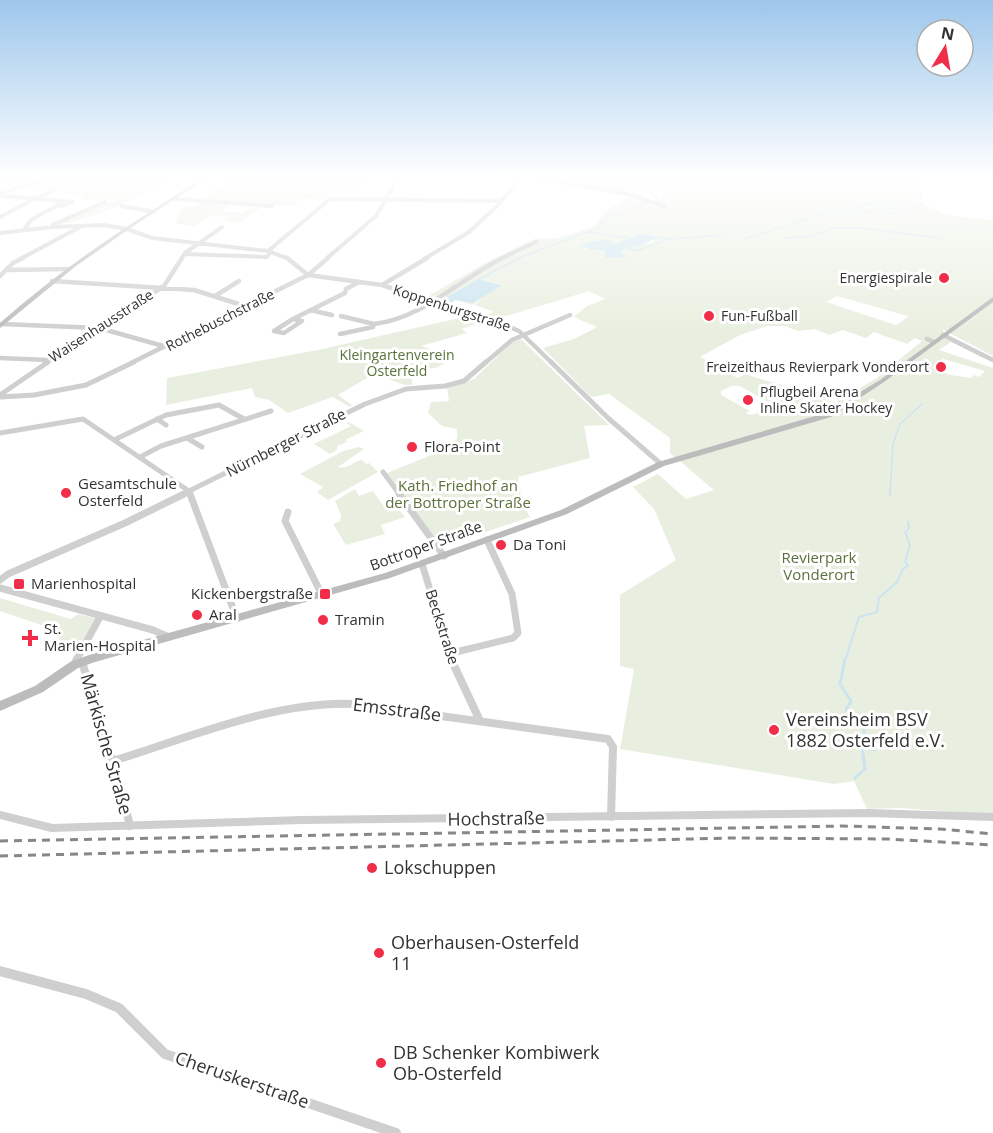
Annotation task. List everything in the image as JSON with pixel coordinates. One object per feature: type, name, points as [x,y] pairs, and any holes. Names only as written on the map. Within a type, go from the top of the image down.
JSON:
[{"type":"main road","points":[[1,325],[52,280],[127,229]]},
{"type":"main road","name":"Bottroper Straße","points":[[0,706],[39,689],[78,664],[322,595],[422,564],[583,504],[661,464],[828,415],[860,397],[930,340],[944,335],[993,298]]},
{"type":"street","points":[[0,233],[36,229]]},
{"type":"street","points":[[0,276],[13,263],[75,229]]},
{"type":"street","points":[[127,229],[149,237],[270,251],[285,256],[308,275]]},
{"type":"street","name":"Waisenhausstraße","points":[[0,396],[49,360],[137,306],[160,287],[184,254],[219,229]]},
{"type":"street","points":[[184,254],[267,257],[270,251],[295,229]]},
{"type":"street","name":"Rothebuschstraße","points":[[0,396],[34,395],[82,386],[218,322],[308,275],[361,229]]},
{"type":"street","points":[[382,285],[472,229]]},
{"type":"street","points":[[341,316],[374,324],[402,319],[494,262],[536,243]]},
{"type":"street","points":[[0,271],[67,269]]},
{"type":"street","name":"Koppenburgstraße","points":[[308,275],[382,285],[512,328],[661,464]]},
{"type":"street","points":[[52,280],[194,290],[245,306]]},
{"type":"street","points":[[215,297],[239,281]]},
{"type":"street","points":[[293,318],[302,321],[284,333],[274,331],[293,318],[345,293],[346,289],[359,282]]},
{"type":"street","points":[[310,310],[332,315]]},
{"type":"street","name":"Nürnberger Straße","points":[[0,580],[8,574],[125,523],[365,404],[406,388],[449,385],[464,381],[508,342],[570,315]]},
{"type":"street","points":[[340,334],[373,327],[374,324]]},
{"type":"street","points":[[1,325],[99,328],[167,346]]},
{"type":"street","points":[[944,335],[993,360]]},
{"type":"street","points":[[0,358],[49,360]]},
{"type":"street","points":[[114,440],[166,415],[219,405],[244,419]]},
{"type":"street","points":[[140,457],[161,446],[271,411]]},
{"type":"street","points":[[0,433],[83,419],[189,491],[237,619]]},
{"type":"street","points":[[157,419],[166,425]]},
{"type":"street","points":[[214,421],[223,426]]},
{"type":"street","points":[[214,429],[222,434]]},
{"type":"street","points":[[187,438],[202,447]]},
{"type":"street","points":[[383,472],[444,556]]},
{"type":"street","points":[[288,512],[285,521],[322,595]]},
{"type":"street","points":[[448,654],[518,635],[512,594],[487,540]]},
{"type":"street","name":"Beckstraße","points":[[422,564],[448,654],[480,721]]},
{"type":"street","points":[[0,588],[153,630],[169,637]]},
{"type":"street","points":[[78,664],[100,617]]},
{"type":"street","name":"Märkische Straße","points":[[78,664],[112,761],[130,826]]},
{"type":"street","name":"Emsstraße","points":[[112,761],[269,712],[309,705],[353,704],[608,739],[614,747],[611,817]]},
{"type":"street","name":"Hochstraße","points":[[0,815],[52,828],[302,820],[869,813],[993,817]]},
{"type":"street","name":"Cheruskerstraße","points":[[0,972],[86,994],[119,1008],[165,1054],[396,1133]]},
{"type":"green space","name":"Revierpark Vonderort","points":[[587,229],[993,229],[993,356],[942,329],[950,339],[993,363],[951,342],[939,350],[993,368],[993,815],[900,808],[867,809],[854,781],[834,784],[620,749],[634,669],[620,666],[620,595],[676,560],[654,509],[633,487],[658,474],[686,499],[714,490],[670,453],[670,438],[609,394],[591,397],[543,348],[574,339],[597,327],[574,317],[587,306],[605,299],[589,291],[496,319],[481,316],[494,312],[475,305],[483,298],[472,305],[456,300],[473,302],[501,284],[478,279],[440,301],[428,296],[487,262],[534,239],[558,238]],"holes":[[[642,233],[660,236],[650,243],[622,249],[621,253],[626,257],[585,248],[586,244],[615,244]],[[837,296],[908,316],[908,317],[896,325],[826,302]],[[767,326],[785,326],[798,331],[815,329],[829,335],[843,330],[866,338],[874,332],[907,344],[915,338],[922,341],[877,378],[834,403],[745,374],[738,378],[708,364],[711,362],[700,357],[740,335]],[[943,359],[985,371],[979,377],[974,375],[971,378],[950,375],[933,366]],[[732,386],[740,386],[768,402],[773,399],[793,410],[781,416],[770,410],[750,415],[746,413],[750,411],[721,395],[721,391]]]},
{"type":"green space","name":"Kleingartenverein Osterfeld","points":[[468,316],[482,321],[462,329],[467,333],[421,346],[456,357],[436,368],[412,369],[412,385],[405,385],[374,374],[338,395],[352,405],[350,407],[333,397],[288,413],[269,400],[255,397],[252,388],[166,405],[167,378],[318,350]]},
{"type":"green space","name":"Kath. Friedhof an der Bottroper Straße","points":[[521,339],[609,425],[584,426],[590,458],[518,477],[522,504],[530,517],[441,547],[387,473],[441,451],[457,439],[457,429],[442,426],[428,413],[431,402],[449,401],[447,388],[474,379],[511,343]]},
{"type":"green space","points":[[349,422],[364,431],[345,440],[347,442],[337,446],[337,450],[330,454],[314,444],[351,426],[346,423]]},
{"type":"green space","points":[[359,447],[364,449],[338,467],[345,467],[362,460],[378,472],[328,500],[317,492],[323,487],[300,474],[343,451]]},
{"type":"green space","points":[[355,489],[359,496],[373,491],[388,512],[398,509],[405,517],[381,525],[385,534],[346,545],[333,524],[340,521],[341,515],[335,501]]},
{"type":"green space","points":[[0,598],[71,619],[78,614],[97,619],[77,654],[62,645],[56,630],[0,611]]},
{"type":"water","points":[[642,233],[660,237],[623,249],[621,253],[627,257],[606,258],[604,251],[591,250],[580,245],[606,239],[615,244]]},
{"type":"water","points":[[478,279],[502,285],[473,303],[456,300],[449,304],[440,301]]},
{"type":"waterway","points":[[587,232],[596,229]]},
{"type":"waterway","points":[[745,239],[776,229]]},
{"type":"waterway","points":[[785,238],[812,236],[832,229]]},
{"type":"waterway","points":[[870,229],[938,238]]},
{"type":"waterway","points":[[478,280],[521,257],[587,232]]},
{"type":"waterway","points":[[587,232],[629,238]]},
{"type":"waterway","points":[[669,239],[723,235]]},
{"type":"waterway","points":[[660,237],[669,239]]},
{"type":"waterway","points":[[627,248],[637,251],[669,239]]},
{"type":"waterway","points":[[890,495],[893,444],[900,424],[922,404]]},
{"type":"waterway","points":[[845,661],[859,617],[877,612],[879,598],[897,582],[903,569],[908,566],[905,561],[910,545],[905,532],[909,529],[908,522]]},
{"type":"waterway","points":[[845,659],[840,684],[851,701],[846,710],[857,724],[864,728],[864,736],[877,742],[875,750],[862,747],[865,769],[855,778]]},
{"type":"railway","points":[[0,841],[842,826],[940,829],[993,834]]},
{"type":"railway","points":[[0,856],[731,838],[888,839],[993,845]]},
{"type":"place","name":"Energiespirale","points":[[944,278]]},
{"type":"place","name":"Fun-Fußball","points":[[709,316]]},
{"type":"place","name":"Freizeithaus Revierpark Vonderort","points":[[941,367]]},
{"type":"place","name":"Pflugbeil Arena Inline Skater Hockey","points":[[748,400]]},
{"type":"place","name":"Flora-Point","points":[[412,447]]},
{"type":"place","name":"Gesamtschule Osterfeld","points":[[66,493]]},
{"type":"place","name":"Da Toni","points":[[501,545]]},
{"type":"place","name":"Marienhospital","points":[[19,584]]},
{"type":"place","name":"Kickenbergstraße","points":[[325,594]]},
{"type":"place","name":"Aral","points":[[197,615]]},
{"type":"place","name":"Tramin","points":[[323,620]]},
{"type":"place","name":"St. Marien-Hospital","points":[[30,638]]},
{"type":"place","name":"Vereinsheim BSV 1882 Osterfeld e.V.","points":[[774,730]]},
{"type":"place","name":"Lokschuppen","points":[[372,868]]},
{"type":"place","name":"Oberhausen-Osterfeld 11","points":[[379,953]]},
{"type":"place","name":"DB Schenker Kombiwerk Ob-Osterfeld","points":[[381,1063]]}]
